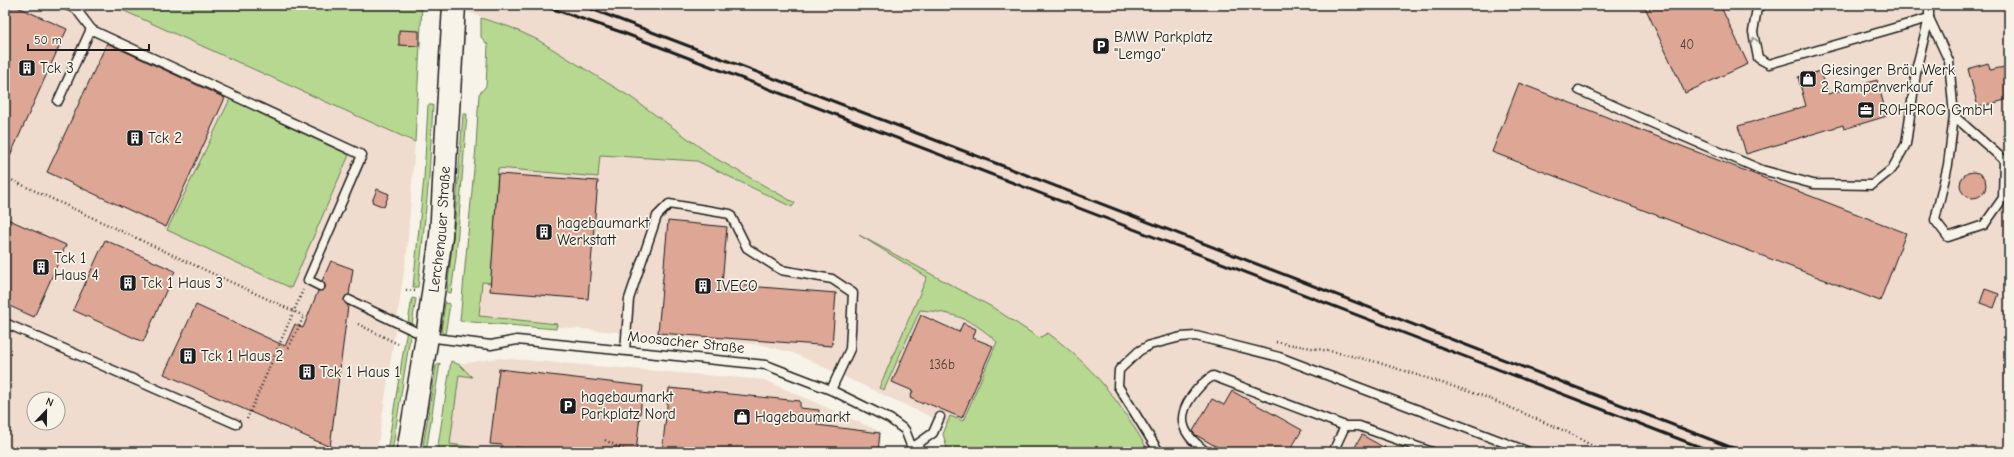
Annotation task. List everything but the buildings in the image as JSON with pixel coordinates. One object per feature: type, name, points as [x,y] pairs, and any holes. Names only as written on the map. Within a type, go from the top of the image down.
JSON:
[{"type":"main road","name":"Lerchenauer Straße","points":[[408,452],[427,337],[440,236],[454,5]]},
{"type":"lane","points":[[66,5],[76,9],[91,29],[362,155],[308,280],[320,286]]},
{"type":"lane","points":[[1762,5],[1757,8],[1752,32],[1758,58],[1769,64],[1929,18]]},
{"type":"lane","points":[[1579,90],[1762,170],[1813,184],[1872,185],[1892,169],[1906,144],[1917,66],[1929,18],[1929,5]]},
{"type":"lane","points":[[1929,18],[1948,61],[1954,116],[1948,165],[1935,220],[1948,237],[1984,225],[2003,198],[2004,160],[1954,116]]},
{"type":"lane","points":[[58,101],[91,29]]},
{"type":"lane","points":[[624,350],[629,299],[656,216],[669,204],[730,214],[747,248],[781,270],[832,279],[854,293],[850,349],[831,390]]},
{"type":"lane","name":"Moosacher Straße","points":[[349,300],[427,337],[491,346],[516,340],[766,365],[831,390],[890,419],[905,430],[911,450]]},
{"type":"lane","points":[[5,323],[236,424]]},
{"type":"lane","points":[[1159,452],[1118,386],[1117,377],[1124,365],[1138,351],[1155,343],[1181,337],[1196,336],[1239,349],[1279,357],[1529,452]]},
{"type":"lane","points":[[1206,452],[1188,435],[1183,426],[1183,415],[1192,396],[1204,381],[1214,376],[1345,426],[1359,426],[1432,452]]},
{"type":"lane","points":[[911,450],[933,433],[940,417]]},
{"type":"lane","points":[[1333,452],[1345,426]]},
{"type":"path","points":[[5,177],[304,316],[288,350]]},
{"type":"path","points":[[236,424],[244,426],[308,280]]},
{"type":"path","points":[[358,324],[398,344]]},
{"type":"path","points":[[1270,341],[1335,352],[1373,361],[1484,396],[1566,431],[1604,452]]},
{"type":"path","points":[[605,440],[628,452]]},
{"type":"shaded area","points":[[5,5],[111,5],[415,142],[407,252],[377,452],[5,452]]},
{"type":"shaded area","points":[[448,5],[2009,5],[2009,452],[949,452],[959,430],[793,353],[763,345],[468,319],[487,167],[598,176],[600,155],[697,161],[792,207],[795,203],[715,158],[632,98],[538,40],[510,27]]},
{"type":"shaded area","points":[[499,358],[765,380],[881,432],[880,452],[440,452],[452,365]]},
{"type":"green space","points":[[111,5],[422,5],[415,142]]},
{"type":"green space","points":[[481,18],[510,27],[538,40],[632,98],[715,158],[795,203],[792,207],[697,161],[600,155],[598,177],[498,168],[491,283],[482,282],[479,316],[557,324],[556,329],[460,321],[476,147],[479,94],[486,86],[488,45],[481,37]]},
{"type":"green space","points":[[230,99],[349,155],[291,288],[167,230]]},
{"type":"green space","points":[[428,105],[433,105],[429,178],[418,287],[413,287],[424,178]]},
{"type":"green space","points":[[463,114],[467,114],[456,257],[451,293],[447,292],[455,219]]},
{"type":"green space","points":[[859,235],[992,307],[1039,338],[1048,333],[1080,359],[1105,387],[1128,417],[1149,452],[948,452],[943,434],[950,416],[963,421],[997,342],[979,327],[962,318],[943,313],[920,310],[884,390],[879,388],[927,277]]},
{"type":"green space","points":[[412,298],[416,299],[392,452],[387,452]]},
{"type":"green space","points":[[445,303],[450,304],[445,335],[441,331]]},
{"type":"green space","points":[[451,361],[460,365],[472,377],[459,375],[450,444],[471,447],[468,452],[437,452]]},
{"type":"green space","points":[[440,363],[426,452],[422,452],[436,366]]},
{"type":"railway","points":[[541,5],[621,32],[1713,452]]},
{"type":"railway","points":[[581,5],[1011,169],[1743,452]]},
{"type":"place","name":"BMW Parkplatz \"Lemgo\"","points":[[1101,46]]},
{"type":"place","name":"Tck 3","points":[[27,68]]},
{"type":"place","name":"Giesinger Bräu Werk 2 Rampenverkauf","points":[[1808,79]]},
{"type":"place","name":"ROHPROG GmbH","points":[[1866,110]]},
{"type":"place","name":"Tck 2","points":[[135,138]]},
{"type":"place","name":"hagebaumarkt Werkstatt","points":[[544,232]]},
{"type":"place","name":"Tck 1 Haus 4","points":[[41,267]]},
{"type":"place","name":"Tck 1 Haus 3","points":[[128,283]]},
{"type":"place","name":"IVECO","points":[[703,286]]},
{"type":"place","name":"Tck 1 Haus 2","points":[[188,356]]},
{"type":"place","name":"Tck 1 Haus 1","points":[[307,372]]},
{"type":"place","name":"hagebaumarkt Parkplatz Nord","points":[[568,406]]},
{"type":"place","name":"Hagebaumarkt","points":[[742,417]]}]
